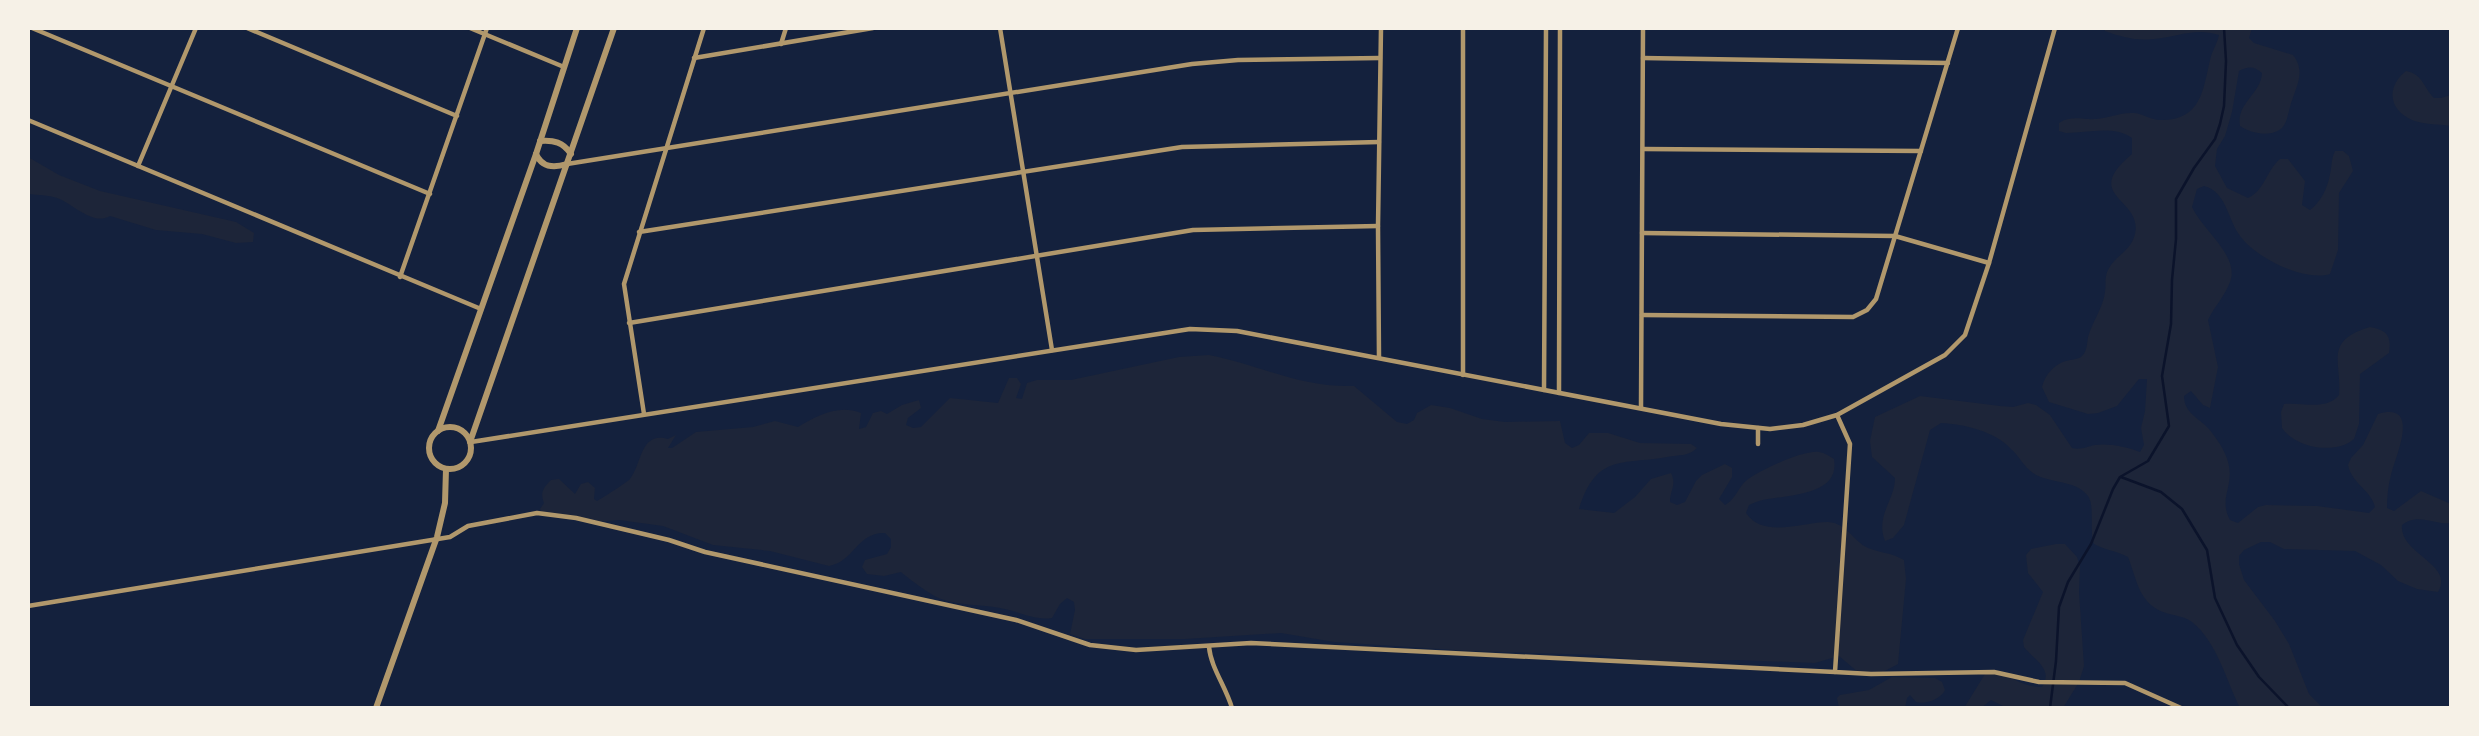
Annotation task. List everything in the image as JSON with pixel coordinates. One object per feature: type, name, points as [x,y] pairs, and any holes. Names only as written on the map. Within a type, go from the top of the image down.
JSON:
[{"type":"street","points":[[32,28],[430,194]]},
{"type":"street","points":[[138,166],[196,28]]},
{"type":"street","points":[[247,28],[457,116]]},
{"type":"street","points":[[470,28],[564,67]]},
{"type":"street","points":[[400,277],[487,28]]},
{"type":"street","points":[[577,28],[536,154],[438,431],[431,439],[429,450],[432,460],[446,469],[457,469],[466,463],[471,453],[470,442],[614,28]]},
{"type":"street","points":[[644,414],[624,284],[704,28]]},
{"type":"street","points":[[780,44],[786,28]]},
{"type":"street","points":[[694,58],[873,28]]},
{"type":"street","points":[[1000,28],[1052,350]]},
{"type":"street","points":[[1379,357],[1381,28]]},
{"type":"street","points":[[1462,28],[1463,375]]},
{"type":"street","points":[[1544,390],[1546,28]]},
{"type":"street","points":[[1559,393],[1560,28]]},
{"type":"street","points":[[1641,407],[1643,28]]},
{"type":"street","points":[[1642,315],[1853,317],[1867,310],[1876,299],[1958,28]]},
{"type":"street","points":[[470,442],[1052,350],[1190,330],[1217,329],[1379,357],[1721,424],[1758,428],[1803,425],[1837,415],[1945,355],[1965,335],[1989,264],[2055,28]]},
{"type":"street","points":[[536,154],[544,164],[556,167],[1192,64],[1238,60],[1380,58]]},
{"type":"street","points":[[1643,58],[1948,63]]},
{"type":"street","points":[[28,120],[481,309]]},
{"type":"street","points":[[540,141],[555,141],[571,154]]},
{"type":"street","points":[[639,232],[1182,147],[1379,142]]},
{"type":"street","points":[[1643,149],[1921,151]]},
{"type":"street","points":[[629,323],[1193,230],[1378,226]]},
{"type":"street","points":[[1642,233],[1895,236],[1989,264]]},
{"type":"street","points":[[1835,672],[1850,444],[1837,415]]},
{"type":"street","points":[[438,431],[454,428],[464,433],[470,442]]},
{"type":"street","points":[[1758,428],[1758,444]]},
{"type":"street","points":[[376,708],[437,537],[445,503],[446,469]]},
{"type":"street","points":[[28,606],[450,537],[468,526],[537,513],[557,515],[668,540],[705,552],[1016,620],[1090,645],[1136,650],[1265,644],[1871,674],[1994,672],[2049,682],[2125,683],[2181,708]]},
{"type":"street","points":[[1209,647],[1210,657],[1228,693],[1232,708]]},
{"type":"shaded area","points":[[2104,28],[2252,28],[2249,38],[2254,43],[2293,55],[2299,68],[2299,81],[2285,124],[2272,133],[2249,131],[2240,126],[2242,111],[2258,87],[2262,73],[2251,68],[2239,71],[2232,112],[2225,136],[2217,149],[2215,166],[2227,188],[2248,198],[2254,195],[2280,159],[2288,159],[2305,181],[2302,205],[2310,210],[2326,189],[2335,151],[2343,151],[2349,156],[2353,171],[2339,193],[2338,250],[2330,274],[2319,276],[2293,271],[2255,251],[2238,233],[2222,199],[2211,189],[2204,186],[2197,189],[2192,207],[2225,253],[2232,272],[2228,287],[2208,320],[2218,367],[2210,408],[2203,405],[2191,391],[2184,396],[2186,407],[2209,429],[2227,458],[2230,478],[2226,505],[2230,520],[2238,523],[2258,507],[2266,505],[2317,506],[2369,513],[2375,507],[2373,501],[2353,477],[2348,465],[2363,445],[2378,414],[2391,412],[2399,416],[2403,423],[2389,483],[2387,508],[2394,511],[2421,491],[2451,504],[2451,523],[2414,519],[2402,525],[2403,535],[2409,544],[2439,574],[2441,582],[2438,592],[2417,589],[2398,581],[2381,565],[2355,551],[2284,549],[2270,542],[2261,542],[2244,550],[2239,556],[2244,580],[2275,621],[2289,644],[2309,694],[2323,708],[2240,708],[2220,662],[2201,630],[2189,620],[2166,613],[2150,604],[2140,591],[2128,557],[2094,544],[2088,496],[2069,484],[2033,473],[2004,443],[1988,433],[1941,423],[1930,430],[1904,525],[1893,538],[1885,541],[1882,524],[1895,478],[1872,457],[1870,441],[1875,417],[1920,396],[2000,406],[2013,407],[2028,403],[2036,405],[2050,415],[2072,448],[2106,445],[2140,452],[2144,445],[2141,428],[2147,379],[2139,379],[2117,406],[2088,414],[2049,402],[2042,387],[2054,367],[2079,358],[2084,353],[2104,298],[2108,270],[2129,246],[2135,234],[2135,222],[2131,212],[2112,189],[2112,180],[2118,168],[2132,154],[2132,138],[2109,131],[2066,133],[2059,131],[2059,123],[2073,118],[2096,119],[2129,113],[2160,120],[2184,115],[2198,102],[2219,35],[2194,32],[2141,39],[2117,35],[2105,31]]},
{"type":"shaded area","points":[[2406,71],[2416,75],[2434,98],[2451,95],[2451,126],[2426,124],[2404,116],[2398,110],[2392,95],[2398,79]]},
{"type":"shaded area","points":[[28,157],[59,175],[100,191],[236,222],[254,233],[253,242],[236,243],[202,234],[156,230],[110,216],[97,218],[57,198],[28,194]]},
{"type":"shaded area","points":[[2370,327],[2387,334],[2390,342],[2389,353],[2360,374],[2359,424],[2354,439],[2337,447],[2327,448],[2306,444],[2288,435],[2282,428],[2281,412],[2284,404],[2321,404],[2334,400],[2339,395],[2340,346],[2355,333]]},
{"type":"shaded area","points":[[1209,355],[1298,380],[1354,386],[1397,422],[1407,424],[1414,420],[1417,413],[1431,405],[1450,408],[1482,419],[1505,422],[1560,421],[1565,443],[1572,448],[1579,445],[1589,433],[1608,433],[1640,443],[1691,444],[1697,448],[1686,454],[1614,464],[1604,469],[1586,490],[1579,509],[1614,513],[1635,497],[1651,479],[1671,473],[1673,484],[1670,502],[1677,505],[1685,502],[1702,475],[1725,464],[1732,468],[1732,477],[1719,499],[1725,505],[1744,483],[1761,471],[1803,454],[1825,454],[1834,459],[1834,472],[1828,481],[1806,492],[1756,502],[1749,505],[1746,513],[1753,521],[1773,527],[1835,523],[1868,548],[1904,560],[1906,579],[1898,664],[1883,672],[1859,673],[1839,656],[1815,663],[1737,660],[1658,662],[1598,655],[1470,651],[1334,642],[1281,633],[1185,639],[1085,639],[1070,634],[1075,610],[1074,602],[1067,598],[1052,618],[1039,618],[1000,608],[941,599],[901,572],[884,576],[867,574],[862,567],[865,560],[887,554],[891,547],[891,539],[885,533],[868,537],[845,559],[829,566],[770,551],[713,545],[663,526],[619,520],[595,522],[556,513],[542,513],[540,509],[544,503],[543,490],[551,480],[559,479],[575,494],[581,484],[588,482],[595,488],[594,499],[600,500],[630,479],[647,444],[659,438],[668,439],[676,435],[668,448],[672,448],[696,432],[753,427],[775,421],[798,427],[820,415],[844,410],[861,413],[859,429],[866,427],[873,413],[881,411],[887,414],[902,405],[919,400],[921,408],[908,418],[906,425],[921,427],[950,398],[998,403],[1009,378],[1017,378],[1021,384],[1016,398],[1022,399],[1027,383],[1037,380],[1071,380],[1179,357]]},
{"type":"shaded area","points":[[2065,544],[2077,557],[2080,566],[2084,666],[2079,682],[2063,708],[2007,708],[1991,700],[1981,708],[1964,708],[1985,674],[2000,674],[2027,685],[2042,687],[2046,675],[2044,670],[2024,647],[2023,640],[2043,592],[2028,573],[2026,555],[2031,549]]},
{"type":"shaded area","points":[[1892,677],[1935,678],[1942,682],[1945,690],[1936,699],[1924,703],[1916,702],[1910,695],[1905,708],[1839,708],[1837,698],[1840,695],[1869,690]]},
{"type":"waterway","points":[[2050,708],[2059,607],[2068,582],[2091,544],[2120,477],[2148,461],[2169,426],[2162,376],[2171,324],[2176,199],[2215,139],[2220,124],[2224,106],[2226,61],[2224,28]]},
{"type":"waterway","points":[[2121,477],[2161,492],[2182,509],[2207,550],[2215,598],[2237,645],[2259,677],[2289,708]]}]
